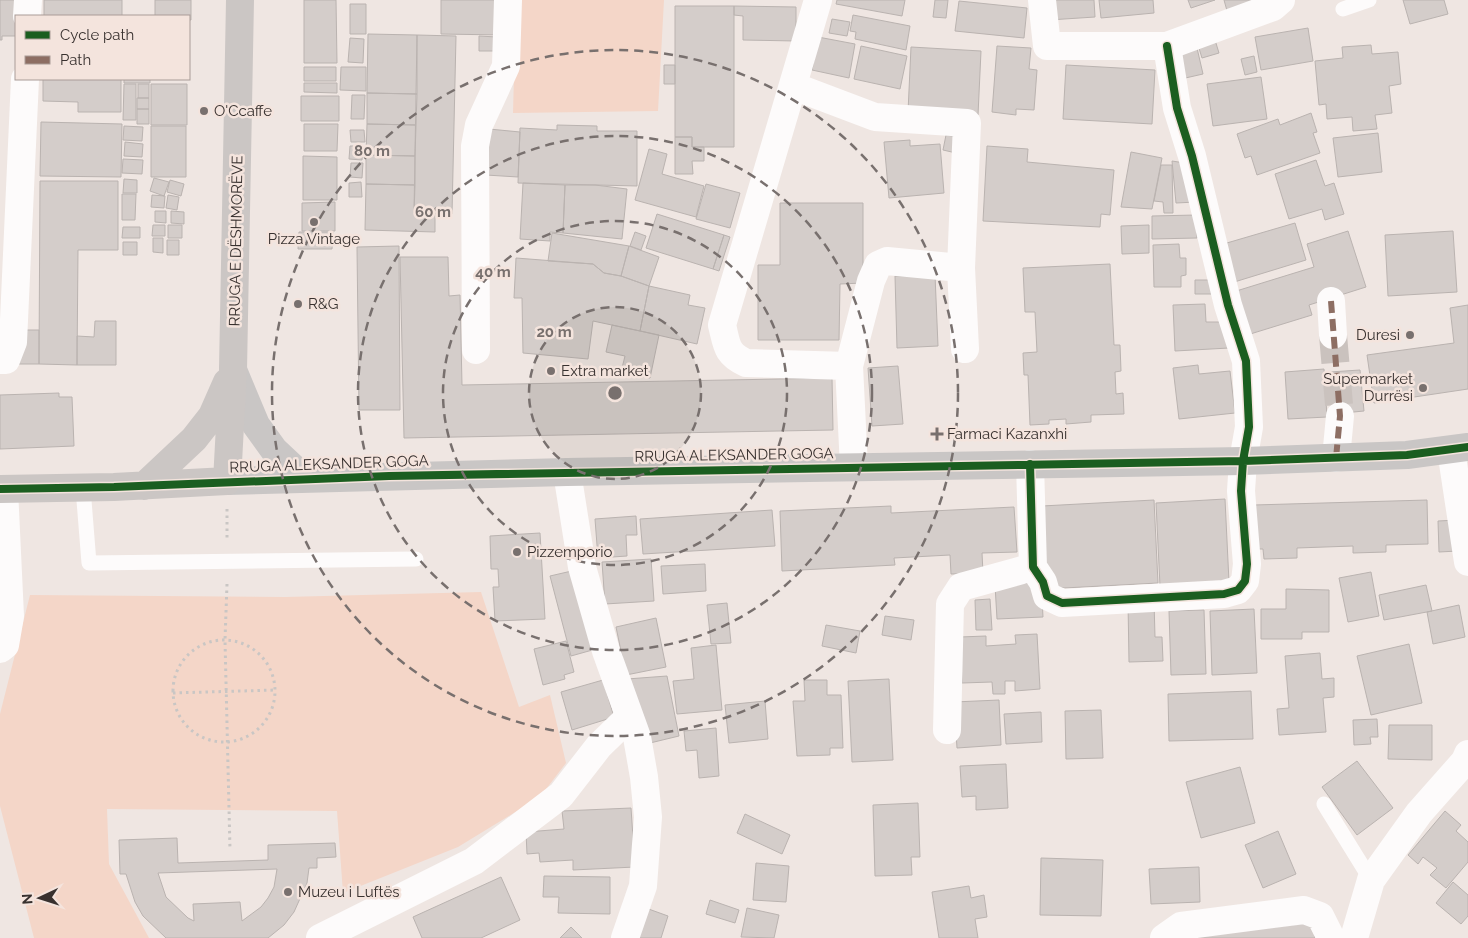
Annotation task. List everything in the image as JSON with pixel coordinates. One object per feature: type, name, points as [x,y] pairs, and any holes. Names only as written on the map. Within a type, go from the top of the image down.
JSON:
[{"type":"main road","name":"RRUGA E DËSHMORËVE","points":[[227,481],[233,370],[240,0]]},
{"type":"main road","points":[[233,370],[256,425],[274,450],[305,479]]},
{"type":"main road","points":[[144,486],[194,439],[212,416],[233,370]]},
{"type":"main road","name":"RRUGA ALEKSANDER GOGA","points":[[2,489],[567,472],[1243,461],[1407,455],[1460,448]]},
{"type":"street","points":[[27,15],[28,0]]},
{"type":"street","points":[[476,350],[475,146],[480,125],[506,66],[508,0]]},
{"type":"street","points":[[818,0],[722,325],[727,347],[733,357],[746,363],[849,366]]},
{"type":"street","points":[[1042,0],[1047,46],[1167,46],[1273,7],[1281,0]]},
{"type":"street","points":[[1030,464],[1033,567],[1043,582],[1047,596],[1062,603],[1224,594],[1238,590],[1245,581],[1247,564],[1241,491],[1243,461],[1249,427],[1246,361],[1228,305],[1192,156],[1177,108],[1167,46]]},
{"type":"street","points":[[0,360],[6,360],[13,342],[25,80]]},
{"type":"street","points":[[793,86],[875,117],[968,123],[961,268],[965,349]]},
{"type":"street","points":[[854,467],[849,366],[871,281],[878,265],[887,261],[961,268]]},
{"type":"street","points":[[1331,301],[1333,335]]},
{"type":"street","points":[[1336,458],[1340,416]]},
{"type":"street","points":[[1460,448],[1468,562]]},
{"type":"street","points":[[567,472],[582,567],[606,651],[637,737],[644,777],[648,817],[642,886],[625,938]]},
{"type":"street","points":[[0,649],[5,645],[10,616],[2,489]]},
{"type":"street","points":[[947,730],[950,604],[954,594],[961,587],[1033,567]]},
{"type":"street","points":[[320,938],[474,861],[561,795],[599,746],[629,717]]},
{"type":"street","points":[[1354,938],[1371,880],[1419,813],[1468,754]]},
{"type":"street","points":[[1164,938],[1181,926],[1304,910],[1320,916],[1332,938]]},
{"type":"lane","points":[[1343,9],[1369,0]]},
{"type":"lane","points":[[84,488],[89,563],[416,559]]},
{"type":"lane","points":[[1324,804],[1371,880]]},
{"type":"path","points":[[227,481],[226,640],[230,850]]},
{"type":"path","points":[[226,640],[248,646],[263,658],[273,675],[275,690],[274,704],[266,722],[251,735],[229,742],[205,739],[189,728],[178,712],[173,693],[176,674],[186,657],[202,646],[226,640]]},
{"type":"path","points":[[173,693],[275,690]]},
{"type":"shaded area","points":[[516,0],[664,0],[658,111],[513,113]]},
{"type":"shaded area","points":[[481,592],[519,707],[550,695],[566,763],[540,797],[458,847],[343,893],[337,811],[107,809],[109,864],[149,938],[34,938],[0,806],[0,714],[30,595],[285,597]]},
{"type":"building","points":[[0,0],[19,0],[18,15],[15,15],[15,36],[2,36],[2,40],[0,40]]},
{"type":"building","points":[[44,0],[122,0],[122,15],[44,15]]},
{"type":"building","points":[[155,0],[191,0],[191,20],[190,15],[155,15]]},
{"type":"building","points":[[304,0],[336,0],[337,63],[304,63]]},
{"type":"building","points":[[441,0],[502,0],[501,35],[441,34]]},
{"type":"building","points":[[837,0],[905,0],[902,16],[836,4]]},
{"type":"building","points":[[935,0],[948,0],[946,18],[933,17]]},
{"type":"building","points":[[1047,0],[1094,0],[1095,17],[1049,20]]},
{"type":"building","points":[[1099,0],[1153,0],[1154,13],[1101,18]]},
{"type":"building","points":[[1188,0],[1215,0],[1191,8]]},
{"type":"building","points":[[1224,0],[1265,0],[1229,18]]},
{"type":"building","points":[[1403,0],[1444,0],[1448,14],[1410,24]]},
{"type":"building","points":[[959,1],[1027,8],[1024,38],[955,31]]},
{"type":"building","points":[[350,4],[366,4],[366,34],[350,34]]},
{"type":"building","points":[[675,6],[734,6],[734,147],[692,147],[692,137],[675,137]]},
{"type":"building","points":[[734,6],[796,7],[796,41],[743,40],[743,16],[734,15]]},
{"type":"building","points":[[853,15],[910,26],[906,50],[855,39],[856,32],[850,31]]},
{"type":"building","points":[[832,19],[850,22],[847,36],[829,33]]},
{"type":"building","points":[[1308,28],[1313,61],[1261,70],[1255,37]]},
{"type":"building","points":[[368,34],[417,35],[417,94],[367,93]]},
{"type":"building","points":[[417,35],[456,36],[452,214],[414,213]]},
{"type":"building","points":[[479,36],[497,37],[497,51],[479,51]]},
{"type":"building","points":[[818,37],[855,44],[849,78],[812,70]]},
{"type":"building","points":[[350,38],[364,39],[363,63],[348,62]]},
{"type":"building","points":[[1215,40],[1219,53],[1202,58],[1198,45]]},
{"type":"building","points":[[1371,45],[1372,54],[1398,52],[1401,84],[1389,86],[1392,113],[1375,115],[1377,129],[1353,131],[1352,117],[1327,119],[1326,104],[1319,105],[1315,61],[1343,58],[1342,47]]},
{"type":"building","points":[[861,46],[907,56],[900,89],[854,79]]},
{"type":"building","points":[[997,46],[1031,48],[1029,69],[1037,70],[1034,110],[1016,109],[1016,115],[992,112]]},
{"type":"building","points":[[911,47],[981,51],[978,115],[908,112]]},
{"type":"building","points":[[1197,48],[1203,74],[1181,79],[1175,53]]},
{"type":"building","points":[[1254,56],[1257,72],[1245,75],[1241,59]]},
{"type":"building","points":[[664,65],[675,65],[675,84],[664,84]]},
{"type":"building","points":[[1066,65],[1155,70],[1152,124],[1063,119]]},
{"type":"building","points":[[304,67],[336,67],[336,81],[304,81]]},
{"type":"building","points":[[341,67],[366,67],[366,91],[340,90]]},
{"type":"building","points":[[1261,77],[1267,119],[1213,126],[1207,84]]},
{"type":"building","points":[[43,80],[121,80],[121,112],[78,112],[78,102],[43,101]]},
{"type":"building","points":[[124,80],[150,80],[150,83],[124,83]]},
{"type":"building","points":[[304,83],[337,83],[337,93],[304,92]]},
{"type":"building","points":[[124,84],[136,84],[136,120],[123,120]]},
{"type":"building","points":[[138,84],[149,84],[149,98],[138,98]]},
{"type":"building","points":[[151,84],[187,84],[187,125],[151,125]]},
{"type":"building","points":[[367,93],[417,94],[416,125],[367,124]]},
{"type":"building","points":[[352,95],[365,95],[364,119],[351,119]]},
{"type":"building","points":[[301,96],[339,96],[339,121],[301,121]]},
{"type":"building","points":[[137,98],[149,98],[149,109],[137,109]]},
{"type":"building","points":[[137,109],[149,109],[149,124],[137,124]]},
{"type":"building","points":[[1311,113],[1317,132],[1313,133],[1320,153],[1257,175],[1251,156],[1245,158],[1237,134],[1278,119],[1280,125]]},
{"type":"building","points":[[41,122],[122,124],[121,177],[40,176]]},
{"type":"building","points":[[304,124],[338,124],[337,151],[304,151]]},
{"type":"building","points":[[367,124],[416,125],[415,156],[366,155]]},
{"type":"building","points":[[557,125],[597,126],[597,131],[637,131],[637,186],[518,183],[520,128],[557,130]]},
{"type":"building","points":[[124,126],[143,127],[142,141],[123,140]]},
{"type":"building","points":[[151,126],[186,126],[186,177],[151,177]]},
{"type":"building","points":[[489,129],[520,132],[518,177],[486,175]]},
{"type":"building","points":[[350,130],[364,130],[365,142],[351,142]]},
{"type":"building","points":[[1378,133],[1382,172],[1338,177],[1333,138]]},
{"type":"building","points":[[946,135],[959,137],[956,153],[943,150]]},
{"type":"building","points":[[675,137],[692,137],[692,147],[704,147],[704,161],[692,161],[693,174],[675,174]]},
{"type":"building","points":[[910,140],[910,146],[940,144],[944,193],[889,198],[884,142]]},
{"type":"building","points":[[125,142],[143,144],[142,157],[124,156]]},
{"type":"building","points":[[350,146],[363,146],[362,160],[349,159]]},
{"type":"building","points":[[987,146],[1028,149],[1027,162],[1114,170],[1110,215],[1101,214],[1100,227],[983,221]]},
{"type":"building","points":[[649,149],[667,154],[662,174],[704,186],[696,217],[635,200]]},
{"type":"building","points":[[1131,152],[1162,158],[1152,209],[1121,207]]},
{"type":"building","points":[[366,155],[415,156],[415,185],[366,184]]},
{"type":"building","points":[[303,156],[337,157],[337,200],[303,200]]},
{"type":"building","points":[[123,159],[143,160],[142,174],[122,173]]},
{"type":"building","points":[[1316,160],[1325,186],[1334,183],[1344,214],[1325,220],[1322,209],[1289,219],[1275,174]]},
{"type":"building","points":[[1172,161],[1191,164],[1196,202],[1176,203]]},
{"type":"building","points":[[351,163],[363,163],[362,178],[350,177]]},
{"type":"building","points":[[1161,165],[1172,165],[1173,213],[1164,213],[1163,202],[1154,201]]},
{"type":"building","points":[[154,178],[169,182],[164,196],[150,191]]},
{"type":"building","points":[[124,179],[137,180],[137,193],[123,193]]},
{"type":"building","points":[[170,180],[184,184],[181,196],[167,192]]},
{"type":"building","points":[[40,181],[118,181],[118,250],[78,250],[77,365],[39,364]]},
{"type":"building","points":[[361,182],[362,197],[349,197],[349,183]]},
{"type":"building","points":[[523,183],[565,185],[563,233],[550,232],[550,241],[520,239]]},
{"type":"building","points":[[366,184],[415,185],[414,213],[435,213],[435,232],[365,230]]},
{"type":"building","points":[[706,184],[740,193],[730,228],[696,219]]},
{"type":"building","points":[[565,185],[595,185],[627,189],[622,239],[563,233]]},
{"type":"building","points":[[122,194],[136,194],[135,220],[122,220]]},
{"type":"building","points":[[152,195],[165,196],[164,208],[151,207]]},
{"type":"building","points":[[168,195],[179,197],[177,210],[166,208]]},
{"type":"building","points":[[335,202],[335,231],[302,231],[302,203]]},
{"type":"building","points":[[780,203],[863,203],[863,283],[840,284],[839,340],[758,340],[758,265],[780,265]]},
{"type":"building","points":[[155,211],[166,211],[166,223],[155,222]]},
{"type":"building","points":[[171,211],[184,212],[184,224],[171,223]]},
{"type":"building","points":[[657,214],[724,235],[713,269],[646,248]]},
{"type":"building","points":[[1196,215],[1197,238],[1152,239],[1152,216]]},
{"type":"building","points":[[1295,223],[1306,260],[1231,283],[1220,245]]},
{"type":"building","points":[[153,225],[165,225],[165,236],[152,236]]},
{"type":"building","points":[[168,225],[182,225],[182,238],[168,238]]},
{"type":"building","points":[[1149,225],[1149,253],[1122,254],[1121,226]]},
{"type":"building","points":[[123,227],[140,227],[140,238],[122,238]]},
{"type":"building","points":[[1348,231],[1366,287],[1309,305],[1312,315],[1247,335],[1233,292],[1314,267],[1307,244]]},
{"type":"building","points":[[1453,231],[1457,292],[1388,296],[1385,235]]},
{"type":"building","points":[[299,232],[333,232],[332,249],[298,249]]},
{"type":"building","points":[[635,232],[646,236],[641,250],[630,246]]},
{"type":"building","points":[[552,233],[629,246],[621,276],[604,273],[593,264],[548,261]]},
{"type":"building","points":[[724,235],[730,237],[719,271],[713,269]]},
{"type":"building","points":[[153,238],[163,238],[163,253],[153,252]]},
{"type":"building","points":[[167,240],[179,240],[179,255],[167,255]]},
{"type":"building","points":[[123,242],[137,242],[137,255],[123,255]]},
{"type":"building","points":[[1179,244],[1180,258],[1186,258],[1186,275],[1181,276],[1181,287],[1154,287],[1153,245]]},
{"type":"building","points":[[399,246],[400,410],[359,410],[357,247]]},
{"type":"building","points":[[629,246],[659,257],[649,286],[621,276]]},
{"type":"building","points":[[400,257],[448,257],[449,296],[460,295],[462,385],[832,378],[833,430],[404,438]]},
{"type":"building","points":[[516,258],[593,264],[604,273],[621,276],[649,286],[640,331],[593,321],[588,359],[523,353],[522,298],[514,298]]},
{"type":"building","points":[[1110,264],[1114,345],[1120,345],[1121,371],[1115,372],[1116,394],[1123,393],[1124,414],[1091,415],[1091,422],[1066,424],[1066,419],[1049,420],[1049,424],[1030,425],[1028,375],[1024,375],[1023,353],[1037,352],[1035,312],[1025,312],[1023,268]]},
{"type":"building","points":[[935,275],[938,346],[897,348],[895,276]]},
{"type":"building","points":[[1195,280],[1216,280],[1216,294],[1195,294]]},
{"type":"building","points":[[649,286],[690,295],[688,305],[705,308],[697,344],[640,331]]},
{"type":"building","points":[[1205,304],[1206,322],[1228,322],[1229,348],[1175,351],[1173,305]]},
{"type":"building","points":[[1468,305],[1468,389],[1374,403],[1367,355],[1454,343],[1450,308]]},
{"type":"building","points":[[95,321],[116,321],[116,365],[77,365],[77,336],[94,337]]},
{"type":"building","points":[[612,325],[659,335],[650,378],[621,372],[625,356],[606,352]]},
{"type":"building","points":[[18,330],[39,330],[39,364],[18,364]]},
{"type":"building","points":[[1198,365],[1199,374],[1230,371],[1235,413],[1179,419],[1173,368]]},
{"type":"building","points":[[898,366],[903,424],[872,426],[868,368]]},
{"type":"building","points":[[1324,369],[1327,417],[1288,419],[1285,372]]},
{"type":"building","points":[[1360,370],[1364,411],[1333,414],[1330,372]]},
{"type":"building","points":[[59,393],[59,397],[72,397],[74,446],[0,449],[0,395]]},
{"type":"building","points":[[1225,499],[1229,582],[1160,586],[1156,503]]},
{"type":"building","points":[[1154,500],[1158,583],[1045,589],[1042,506]]},
{"type":"building","points":[[1427,500],[1428,544],[1386,545],[1386,552],[1353,553],[1353,546],[1297,548],[1297,558],[1264,559],[1263,549],[1255,549],[1254,505]]},
{"type":"building","points":[[891,506],[891,513],[1014,507],[1017,552],[982,553],[983,573],[951,574],[950,555],[894,558],[895,565],[782,571],[780,511]]},
{"type":"building","points":[[772,510],[775,546],[643,554],[640,519]]},
{"type":"building","points":[[636,516],[637,535],[626,535],[627,556],[598,558],[595,519]]},
{"type":"building","points":[[1457,520],[1458,551],[1439,552],[1438,521]]},
{"type":"building","points":[[540,533],[545,619],[495,621],[493,587],[499,587],[498,569],[491,569],[490,536]]},
{"type":"building","points":[[651,559],[654,601],[605,604],[602,562]]},
{"type":"building","points":[[705,564],[706,591],[663,594],[661,566]]},
{"type":"building","points":[[576,570],[596,649],[571,656],[550,576]]},
{"type":"building","points":[[1371,572],[1379,616],[1348,622],[1339,578]]},
{"type":"building","points":[[1041,582],[1043,617],[997,619],[995,585]]},
{"type":"building","points":[[1426,585],[1432,611],[1384,620],[1379,595]]},
{"type":"building","points":[[1286,589],[1329,590],[1329,632],[1302,632],[1302,639],[1261,639],[1261,609],[1286,609]]},
{"type":"building","points":[[990,599],[992,630],[976,630],[975,600]]},
{"type":"building","points":[[1154,601],[1155,637],[1162,637],[1163,661],[1129,662],[1128,602]]},
{"type":"building","points":[[727,603],[731,643],[711,644],[707,605]]},
{"type":"building","points":[[1459,605],[1465,637],[1433,644],[1427,612]]},
{"type":"building","points":[[1254,609],[1257,673],[1212,675],[1210,611]]},
{"type":"building","points":[[1204,610],[1206,674],[1171,675],[1169,611]]},
{"type":"building","points":[[885,616],[914,620],[911,640],[882,635]]},
{"type":"building","points":[[656,618],[666,667],[626,675],[616,627]]},
{"type":"building","points":[[826,625],[860,631],[856,653],[822,646]]},
{"type":"building","points":[[1037,634],[1040,689],[1015,691],[1015,681],[1005,681],[1005,694],[993,694],[992,682],[962,683],[960,637],[986,636],[986,646],[1016,644],[1015,635]]},
{"type":"building","points":[[566,641],[574,672],[564,675],[565,679],[543,685],[534,649]]},
{"type":"building","points":[[1409,644],[1422,703],[1371,715],[1357,656]]},
{"type":"building","points":[[716,645],[722,710],[677,714],[673,681],[694,679],[691,648]]},
{"type":"building","points":[[1320,653],[1322,679],[1334,678],[1334,697],[1323,698],[1326,732],[1279,735],[1277,709],[1289,708],[1285,656]]},
{"type":"building","points":[[667,676],[679,736],[650,743],[627,679]]},
{"type":"building","points":[[889,679],[893,760],[852,762],[848,681]]},
{"type":"building","points":[[603,680],[614,717],[572,730],[561,692]]},
{"type":"building","points":[[804,680],[827,680],[827,695],[841,695],[843,748],[830,748],[830,755],[797,756],[793,701],[805,701]]},
{"type":"building","points":[[1251,691],[1253,739],[1169,741],[1168,694]]},
{"type":"building","points":[[999,700],[1001,745],[957,748],[954,702]]},
{"type":"building","points":[[765,701],[768,739],[729,743],[725,705]]},
{"type":"building","points":[[1101,710],[1103,758],[1066,759],[1065,711]]},
{"type":"building","points":[[1041,712],[1042,742],[1006,744],[1004,714]]},
{"type":"building","points":[[1377,719],[1378,737],[1370,737],[1371,744],[1354,745],[1353,720]]},
{"type":"building","points":[[1389,725],[1432,725],[1432,760],[1388,759]]},
{"type":"building","points":[[716,728],[719,776],[699,778],[697,750],[686,751],[684,731]]},
{"type":"building","points":[[1357,761],[1393,808],[1357,835],[1322,787]]},
{"type":"building","points":[[1006,764],[1008,808],[976,810],[976,796],[962,797],[960,766]]},
{"type":"building","points":[[1240,767],[1255,823],[1201,838],[1186,782]]},
{"type":"building","points":[[918,803],[920,857],[911,857],[912,875],[875,876],[873,805]]},
{"type":"building","points":[[631,808],[635,867],[573,870],[573,860],[540,862],[539,853],[527,854],[526,832],[564,829],[562,811]]},
{"type":"building","points":[[1445,811],[1461,825],[1456,831],[1468,842],[1468,862],[1446,888],[1430,875],[1437,868],[1423,857],[1418,864],[1408,855]]},
{"type":"building","points":[[745,814],[790,835],[782,854],[737,833]]},
{"type":"building","points":[[1278,831],[1296,874],[1263,888],[1245,845]]},
{"type":"building","name":"Muzeu i Luftës","points":[[177,838],[178,863],[268,860],[268,845],[335,843],[336,857],[317,858],[317,868],[309,868],[307,883],[294,912],[284,925],[268,938],[166,938],[143,916],[135,902],[126,874],[120,874],[119,840]],"holes":[[[277,869],[274,887],[261,907],[242,921],[240,902],[193,904],[194,921],[188,918],[166,897],[158,873]]]},
{"type":"building","points":[[1041,858],[1103,860],[1101,916],[1040,915]]},
{"type":"building","points":[[756,863],[789,866],[786,902],[753,900]]},
{"type":"building","points":[[1199,867],[1200,902],[1151,904],[1149,869]]},
{"type":"building","points":[[544,876],[610,877],[610,914],[558,913],[559,897],[543,897]]},
{"type":"building","points":[[501,877],[520,920],[481,938],[422,938],[413,917]]},
{"type":"building","points":[[1453,882],[1468,895],[1468,916],[1461,924],[1436,903]]},
{"type":"building","points":[[969,886],[971,898],[984,895],[987,917],[975,919],[978,938],[939,938],[932,892]]},
{"type":"building","points":[[710,900],[739,910],[735,923],[706,914]]},
{"type":"building","points":[[643,907],[668,916],[661,938],[632,938]]},
{"type":"building","points":[[747,908],[779,915],[774,938],[741,937]]},
{"type":"building","points":[[1314,922],[1315,938],[1183,938]]},
{"type":"building","points":[[571,927],[582,938],[560,938]]},
{"type":"tunnel","points":[[1333,335],[1340,416]]},
{"type":"marked path","points":[[1331,301],[1340,416],[1336,458]]},
{"type":"cycle path","points":[[1030,464],[1033,567],[1043,582],[1047,596],[1062,603],[1224,594],[1238,590],[1245,581],[1247,564],[1241,491],[1243,461],[1249,427],[1246,361],[1228,305],[1192,156],[1177,108],[1167,46]]},
{"type":"cycle path","points":[[0,489],[114,487],[389,476],[1243,461],[1407,455],[1468,447]]},
{"type":"place","name":"O'Ccaffe","points":[[204,111]]},
{"type":"place","name":"Pizza Vintage","points":[[314,222]]},
{"type":"place","name":"R&G","points":[[298,304]]},
{"type":"place","name":"Duresi","points":[[1410,335]]},
{"type":"place","name":"Extra market","points":[[551,371]]},
{"type":"place","name":"Supermarket Durrësi","points":[[1423,388]]},
{"type":"place","name":"Farmaci Kazanxhi","points":[[937,434]]},
{"type":"place","name":"Pizzemporio","points":[[517,552]]},
{"type":"place","name":"Muzeu i Luftës","points":[[288,892]]}]
